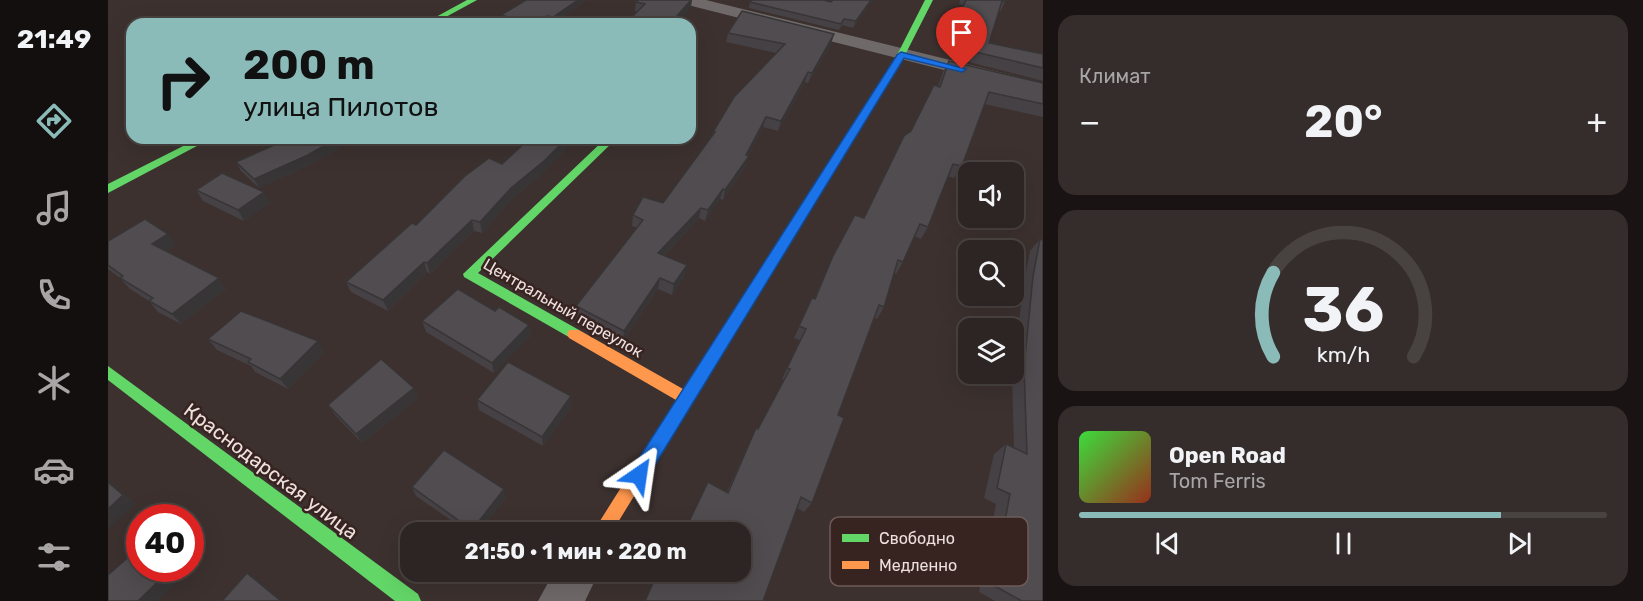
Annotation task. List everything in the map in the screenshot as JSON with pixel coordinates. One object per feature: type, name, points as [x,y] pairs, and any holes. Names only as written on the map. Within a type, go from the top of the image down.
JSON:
[{"type":"street","points":[[438,18],[473,0]]},
{"type":"street","points":[[686,0],[1043,89]]},
{"type":"street","points":[[609,522],[901,55],[929,0]]},
{"type":"street","points":[[110,185],[195,144]]},
{"type":"street","name":"Центральный переулок","points":[[606,144],[469,273],[687,398]]},
{"type":"street","name":"Краснодарская улица","points":[[108,372],[411,601]]},
{"type":"street","points":[[560,601],[572,582]]},
{"type":"building","points":[[526,0],[578,0],[553,17],[512,18],[501,15]]},
{"type":"building","points":[[639,0],[691,0],[675,18],[631,18],[645,4],[636,2]]},
{"type":"building","points":[[752,0],[831,2],[833,0],[871,0],[856,21],[844,19],[841,24],[750,2]]},
{"type":"building","points":[[966,0],[1006,0],[1006,2],[1002,1],[989,43],[1043,54],[1043,68],[954,47],[957,40],[948,38]]},
{"type":"building","points":[[742,11],[834,34],[812,73],[808,72],[781,121],[766,117],[746,155],[749,156],[725,190],[723,189],[708,210],[701,208],[658,253],[687,265],[674,284],[660,278],[624,331],[576,306],[643,220],[633,215],[643,197],[663,203],[715,132],[713,132],[734,97],[785,44],[728,33]]},
{"type":"building","points":[[949,61],[1043,83],[1043,104],[989,92],[963,162],[958,162],[958,165],[953,164],[928,227],[920,224],[903,262],[898,260],[884,307],[879,305],[838,415],[844,418],[812,503],[801,497],[763,601],[645,601],[654,582],[751,582],[751,522],[689,522],[708,482],[728,493],[756,428],[758,429],[790,369],[787,368],[806,329],[799,326],[812,298],[815,299],[833,256],[855,215],[864,218],[904,136],[911,131],[934,85],[940,87]]},
{"type":"building","points":[[276,144],[327,144],[254,179],[236,162]]},
{"type":"building","points":[[524,144],[561,144],[511,188],[480,222],[472,220],[427,263],[424,262],[383,300],[346,282],[412,223],[416,225],[465,176],[489,158],[502,164]]},
{"type":"building","points":[[222,173],[264,192],[238,210],[196,190]]},
{"type":"building","points":[[145,219],[168,234],[152,244],[219,278],[172,314],[149,301],[153,298],[120,278],[123,276],[108,265],[108,241]]},
{"type":"building","points":[[1040,239],[1043,240],[1043,601],[1022,601],[995,586],[1028,586],[1028,517],[1006,517],[1010,494],[997,488],[1006,444],[1027,454],[1024,367],[1033,276]]},
{"type":"building","points":[[458,289],[495,311],[499,307],[529,325],[492,363],[422,321]]},
{"type":"building","points":[[241,311],[318,341],[280,379],[248,362],[251,359],[208,339]]},
{"type":"building","points":[[381,359],[414,388],[356,434],[328,405]]},
{"type":"building","points":[[508,362],[571,396],[542,437],[477,400]]},
{"type":"building","points":[[444,450],[504,489],[478,522],[461,522],[412,487]]},
{"type":"building","points":[[108,482],[123,495],[108,509]]},
{"type":"building","points":[[126,559],[126,582],[158,582],[138,601],[108,601],[108,575]]},
{"type":"building","points":[[247,573],[281,601],[222,601]]},
{"type":"traffic: fast","points":[[438,18],[473,0]]},
{"type":"traffic: fast","points":[[769,266],[901,55],[929,0]]},
{"type":"traffic: fast","points":[[108,189],[195,144]]},
{"type":"traffic: fast","points":[[574,334],[469,274],[606,144]]},
{"type":"traffic: fast","points":[[108,372],[411,601]]},
{"type":"traffic: slow","points":[[608,522],[769,266]]},
{"type":"traffic: slow","points":[[574,334],[686,398]]},
{"type":"route","points":[[639,475],[901,55],[962,69]]}]
